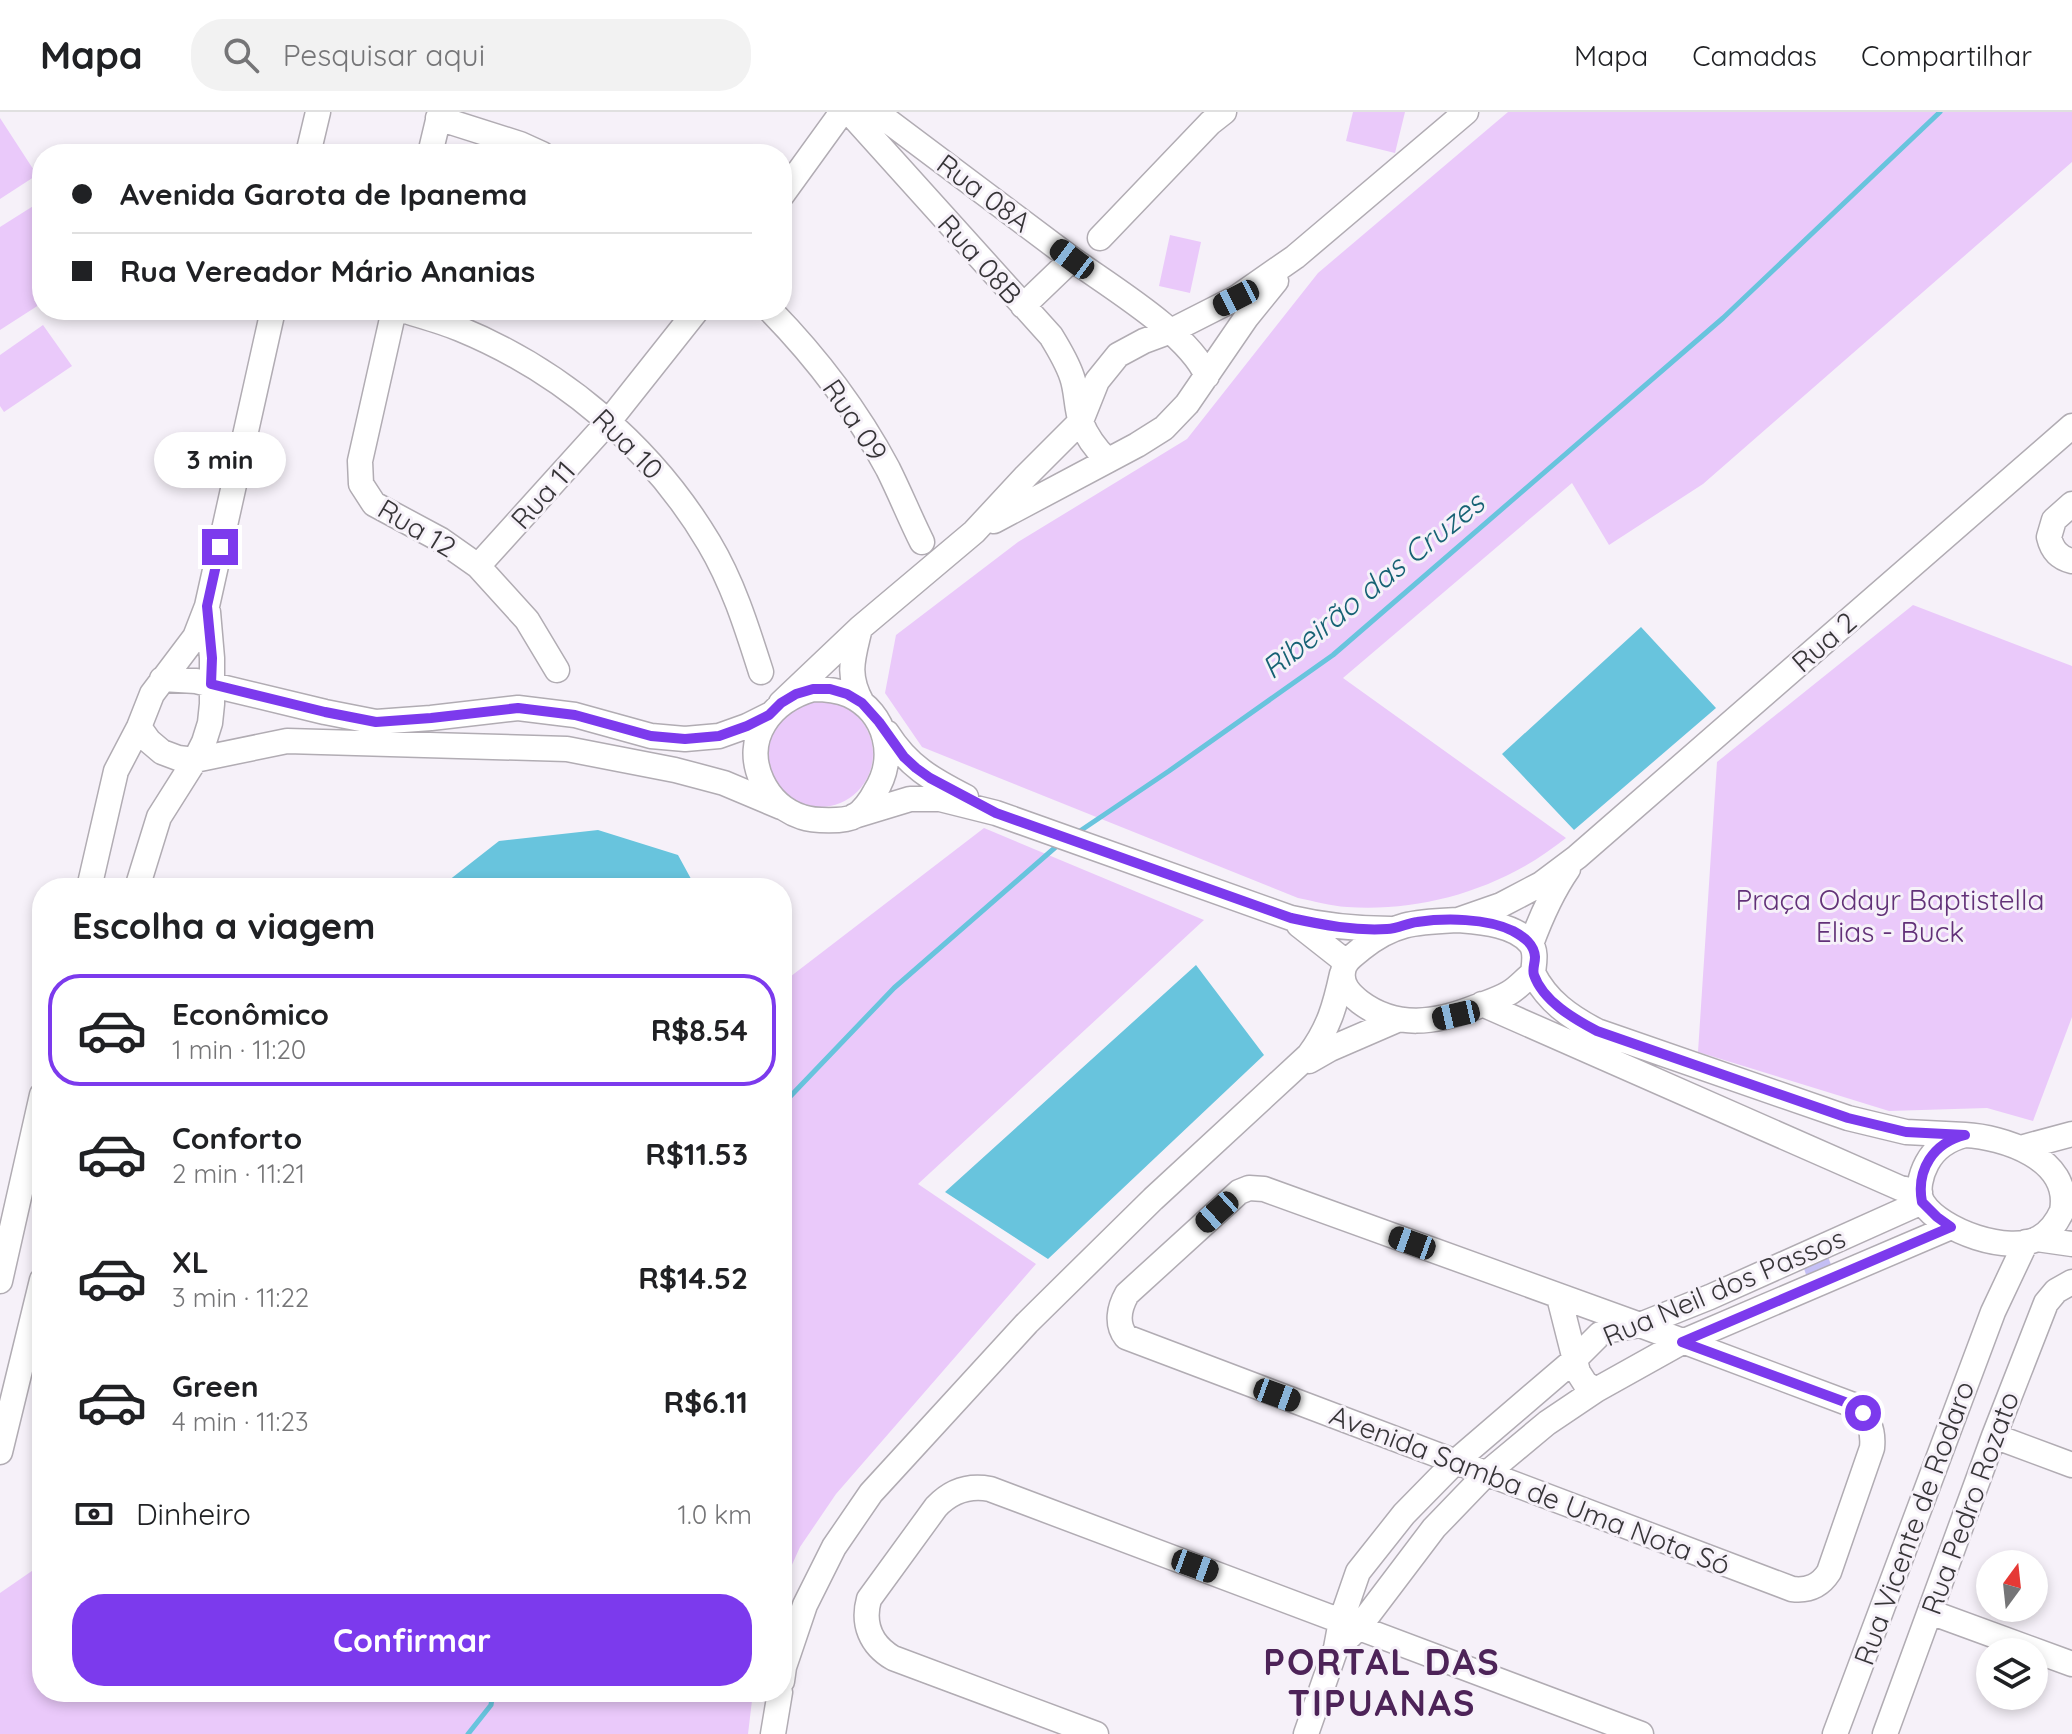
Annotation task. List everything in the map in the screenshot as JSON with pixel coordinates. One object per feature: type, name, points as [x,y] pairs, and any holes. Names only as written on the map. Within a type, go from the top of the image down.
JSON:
[{"type":"street","points":[[310,144],[318,112]]},
{"type":"street","points":[[792,181],[842,112]]},
{"type":"street","name":"Rua 08B","points":[[849,112],[1051,336],[1072,377],[1081,421]]},
{"type":"street","name":"Rua 08A","points":[[876,112],[1171,331],[1192,353],[1207,376]]},
{"type":"street","points":[[781,807],[767,792],[758,773],[756,753],[760,733],[775,709],[860,628],[974,532],[1081,421],[1097,381],[1118,355],[1236,298],[1295,257],[1466,112]]},
{"type":"street","points":[[432,144],[439,115],[520,144]]},
{"type":"street","points":[[1100,238],[1210,116]]},
{"type":"street","points":[[974,532],[1164,428],[1187,404],[1246,318],[1295,257]]},
{"type":"street","points":[[1023,306],[1072,259]]},
{"type":"street","points":[[91,878],[116,771],[139,727],[144,710],[162,679],[195,637],[207,606],[271,320]]},
{"type":"street","name":"Rua 12","points":[[392,320],[360,461],[361,484],[368,498],[380,508],[441,540],[478,566],[527,620],[557,670]]},
{"type":"street","name":"Rua 10","points":[[433,320],[458,328],[517,356],[573,392],[609,421],[670,486],[709,543],[740,606],[761,672]]},
{"type":"street","name":"Rua 11","points":[[478,566],[609,421],[689,320]]},
{"type":"street","name":"Rua 09","points":[[780,320],[845,399],[887,469],[922,542]]},
{"type":"street","points":[[1081,421],[1107,460]]},
{"type":"street","name":"Rua 2","points":[[1458,920],[1501,905],[1541,884],[1577,857],[2072,426]]},
{"type":"street","points":[[2072,504],[2052,524],[2050,541],[2056,553],[2072,561]]},
{"type":"street","points":[[140,878],[159,817],[195,760],[210,723],[212,658],[207,606]]},
{"type":"street","points":[[860,628],[851,668],[862,703]]},
{"type":"street","points":[[162,679],[211,684],[376,722],[518,708],[575,715],[651,736],[685,739],[719,736],[747,726],[796,694],[813,689],[830,689],[862,703],[916,768],[996,813]]},
{"type":"street","points":[[854,816],[882,782],[888,762],[887,741],[879,722]]},
{"type":"street","points":[[139,727],[162,752],[195,760],[287,741],[567,749],[724,783],[810,820],[854,816],[910,799],[940,799],[996,813],[1291,918],[1324,926],[1391,929]]},
{"type":"street","name":"Rua 2","points":[[1531,944],[1544,910],[1577,857]]},
{"type":"street","points":[[1291,918],[1344,968],[1345,988],[1356,999],[1397,1020],[1428,1022],[1456,1015],[1509,993],[1533,973]]},
{"type":"street","points":[[792,1643],[805,1605],[834,1547],[871,1493],[1027,1323],[1153,1199],[1309,1055],[1323,1036],[1334,1010],[1344,968],[1370,942],[1391,929],[1414,922],[1458,920],[1478,921],[1512,930],[1531,944],[1535,957],[1533,973],[1542,989],[1576,1020],[1597,1031],[1848,1118],[1906,1132],[1986,1136],[2024,1147],[2058,1170],[2070,1188],[2051,1229],[2032,1241]]},
{"type":"street","points":[[1482,1004],[1921,1197],[1937,1217],[1951,1227],[1984,1239],[2012,1243],[2072,1244]]},
{"type":"street","points":[[1286,1075],[1330,1049],[1397,1020]]},
{"type":"street","points":[[2024,1147],[2072,1134]]},
{"type":"street","points":[[1921,1197],[1921,1175],[1934,1152],[1948,1141],[1965,1135]]},
{"type":"street","points":[[0,1281],[32,1139]]},
{"type":"street","name":"Avenida Samba de Uma Nota Só","points":[[1559,1297],[1264,1189],[1249,1188],[1239,1192],[1127,1294],[1121,1304],[1121,1329],[1128,1339],[1792,1589],[1810,1588],[1821,1582],[1829,1572],[1872,1448],[1869,1423],[1853,1405],[1682,1342]]},
{"type":"street","name":"Rua Neil dos Passos","points":[[1350,1624],[1358,1572],[1404,1514],[1455,1462],[1600,1334],[1640,1325],[1710,1297],[1845,1236],[1921,1197]]},
{"type":"street","name":"Rua Neil dos Passos","points":[[1306,1734],[1336,1648],[1350,1624],[1487,1473],[1547,1423],[1596,1390],[1682,1342],[1951,1227]]},
{"type":"street","points":[[1845,1236],[1858,1266]]},
{"type":"street","name":"Rua Vicente de Rodaro","points":[[1984,1239],[1998,1257],[2001,1271],[1993,1312]]},
{"type":"street","name":"Rua Vicente de Rodaro","points":[[1835,1734],[1993,1312],[2032,1241]]},
{"type":"street","points":[[1790,1261],[1801,1291]]},
{"type":"street","name":"Rua Pedro Rozato","points":[[1885,1734],[2046,1303],[2056,1291],[2071,1282]]},
{"type":"street","points":[[1559,1297],[1682,1342]]},
{"type":"street","points":[[1559,1297],[1574,1360],[1585,1383],[1596,1390]]},
{"type":"street","points":[[0,1452],[32,1321]]},
{"type":"street","points":[[1994,1436],[2072,1465]]},
{"type":"street","points":[[1096,1734],[893,1658],[880,1649],[868,1629],[866,1614],[869,1599],[936,1507],[957,1491],[990,1489],[1641,1734]]},
{"type":"street","points":[[1930,1612],[2072,1664]]},
{"type":"street","points":[[773,1734],[778,1702]]},
{"type":"green space","points":[[1353,112],[1405,112],[1395,153],[1346,141]]},
{"type":"green space","points":[[1508,112],[2072,112],[2072,162],[1703,484],[1609,545],[1572,483],[1343,678],[1566,838],[1504,877],[1439,900],[1393,907],[1341,906],[1298,898],[922,747],[885,693],[896,635],[1018,542],[1187,439],[1318,273]]},
{"type":"green space","points":[[0,118],[32,167],[32,178],[0,199]]},
{"type":"green space","points":[[32,207],[32,309],[0,330],[0,227]]},
{"type":"green space","points":[[1170,235],[1201,242],[1190,293],[1159,286]]},
{"type":"green space","points":[[43,325],[72,366],[4,412],[0,406],[0,355]]},
{"type":"green space","name":"Praça Odayr Baptistella Elias - Buck","points":[[1913,605],[2072,666],[2072,1017],[2033,1121],[1987,1108],[1889,1111],[1698,1052],[1717,762]]},
{"type":"green space","points":[[820,701],[840,705],[857,717],[869,734],[873,754],[869,774],[857,791],[840,803],[820,807],[800,803],[783,791],[771,774],[767,754],[771,734],[783,717],[800,705]]},
{"type":"green space","points":[[984,828],[1204,920],[918,1184],[1036,1264],[836,1494],[800,1547],[792,1565],[792,975]]},
{"type":"green space","points":[[32,1571],[32,1702],[752,1702],[748,1734],[0,1734],[0,1593]]},
{"type":"water","points":[[1641,627],[1716,708],[1574,830],[1502,754]]},
{"type":"water","points":[[598,830],[678,855],[691,878],[452,878],[499,841]]},
{"type":"water","points":[[1196,965],[1264,1055],[1048,1259],[945,1192]]},
{"type":"building","points":[[1826,1252],[1834,1272],[1808,1281],[1802,1262]]},
{"type":"waterway","name":"Ribeirão das Cruzes","points":[[1077,833],[1333,655],[1723,318],[1940,112]]},
{"type":"waterway","name":"Ribeirão das Cruzes","points":[[792,1095],[894,988],[1058,845]]},
{"type":"waterway","name":"Ribeirão das Cruzes","points":[[468,1734],[491,1702]]},
{"type":"district","name":"PORTAL DAS TIPUANAS","points":[[1382,1682]]},
{"type":"route","points":[[220,547],[207,606],[211,684],[376,722],[518,708],[575,715],[651,736],[685,739],[719,736],[769,715],[796,694],[813,689],[830,689],[862,703],[916,768],[996,813],[1291,918],[1324,926],[1391,929],[1414,922],[1458,920],[1478,921],[1512,930],[1531,944],[1535,957],[1533,973],[1542,989],[1576,1020],[1597,1031],[1848,1118],[1906,1132],[1965,1135],[1948,1141],[1934,1152],[1921,1175],[1922,1202],[1951,1227],[1682,1342],[1853,1405],[1863,1413]]}]
